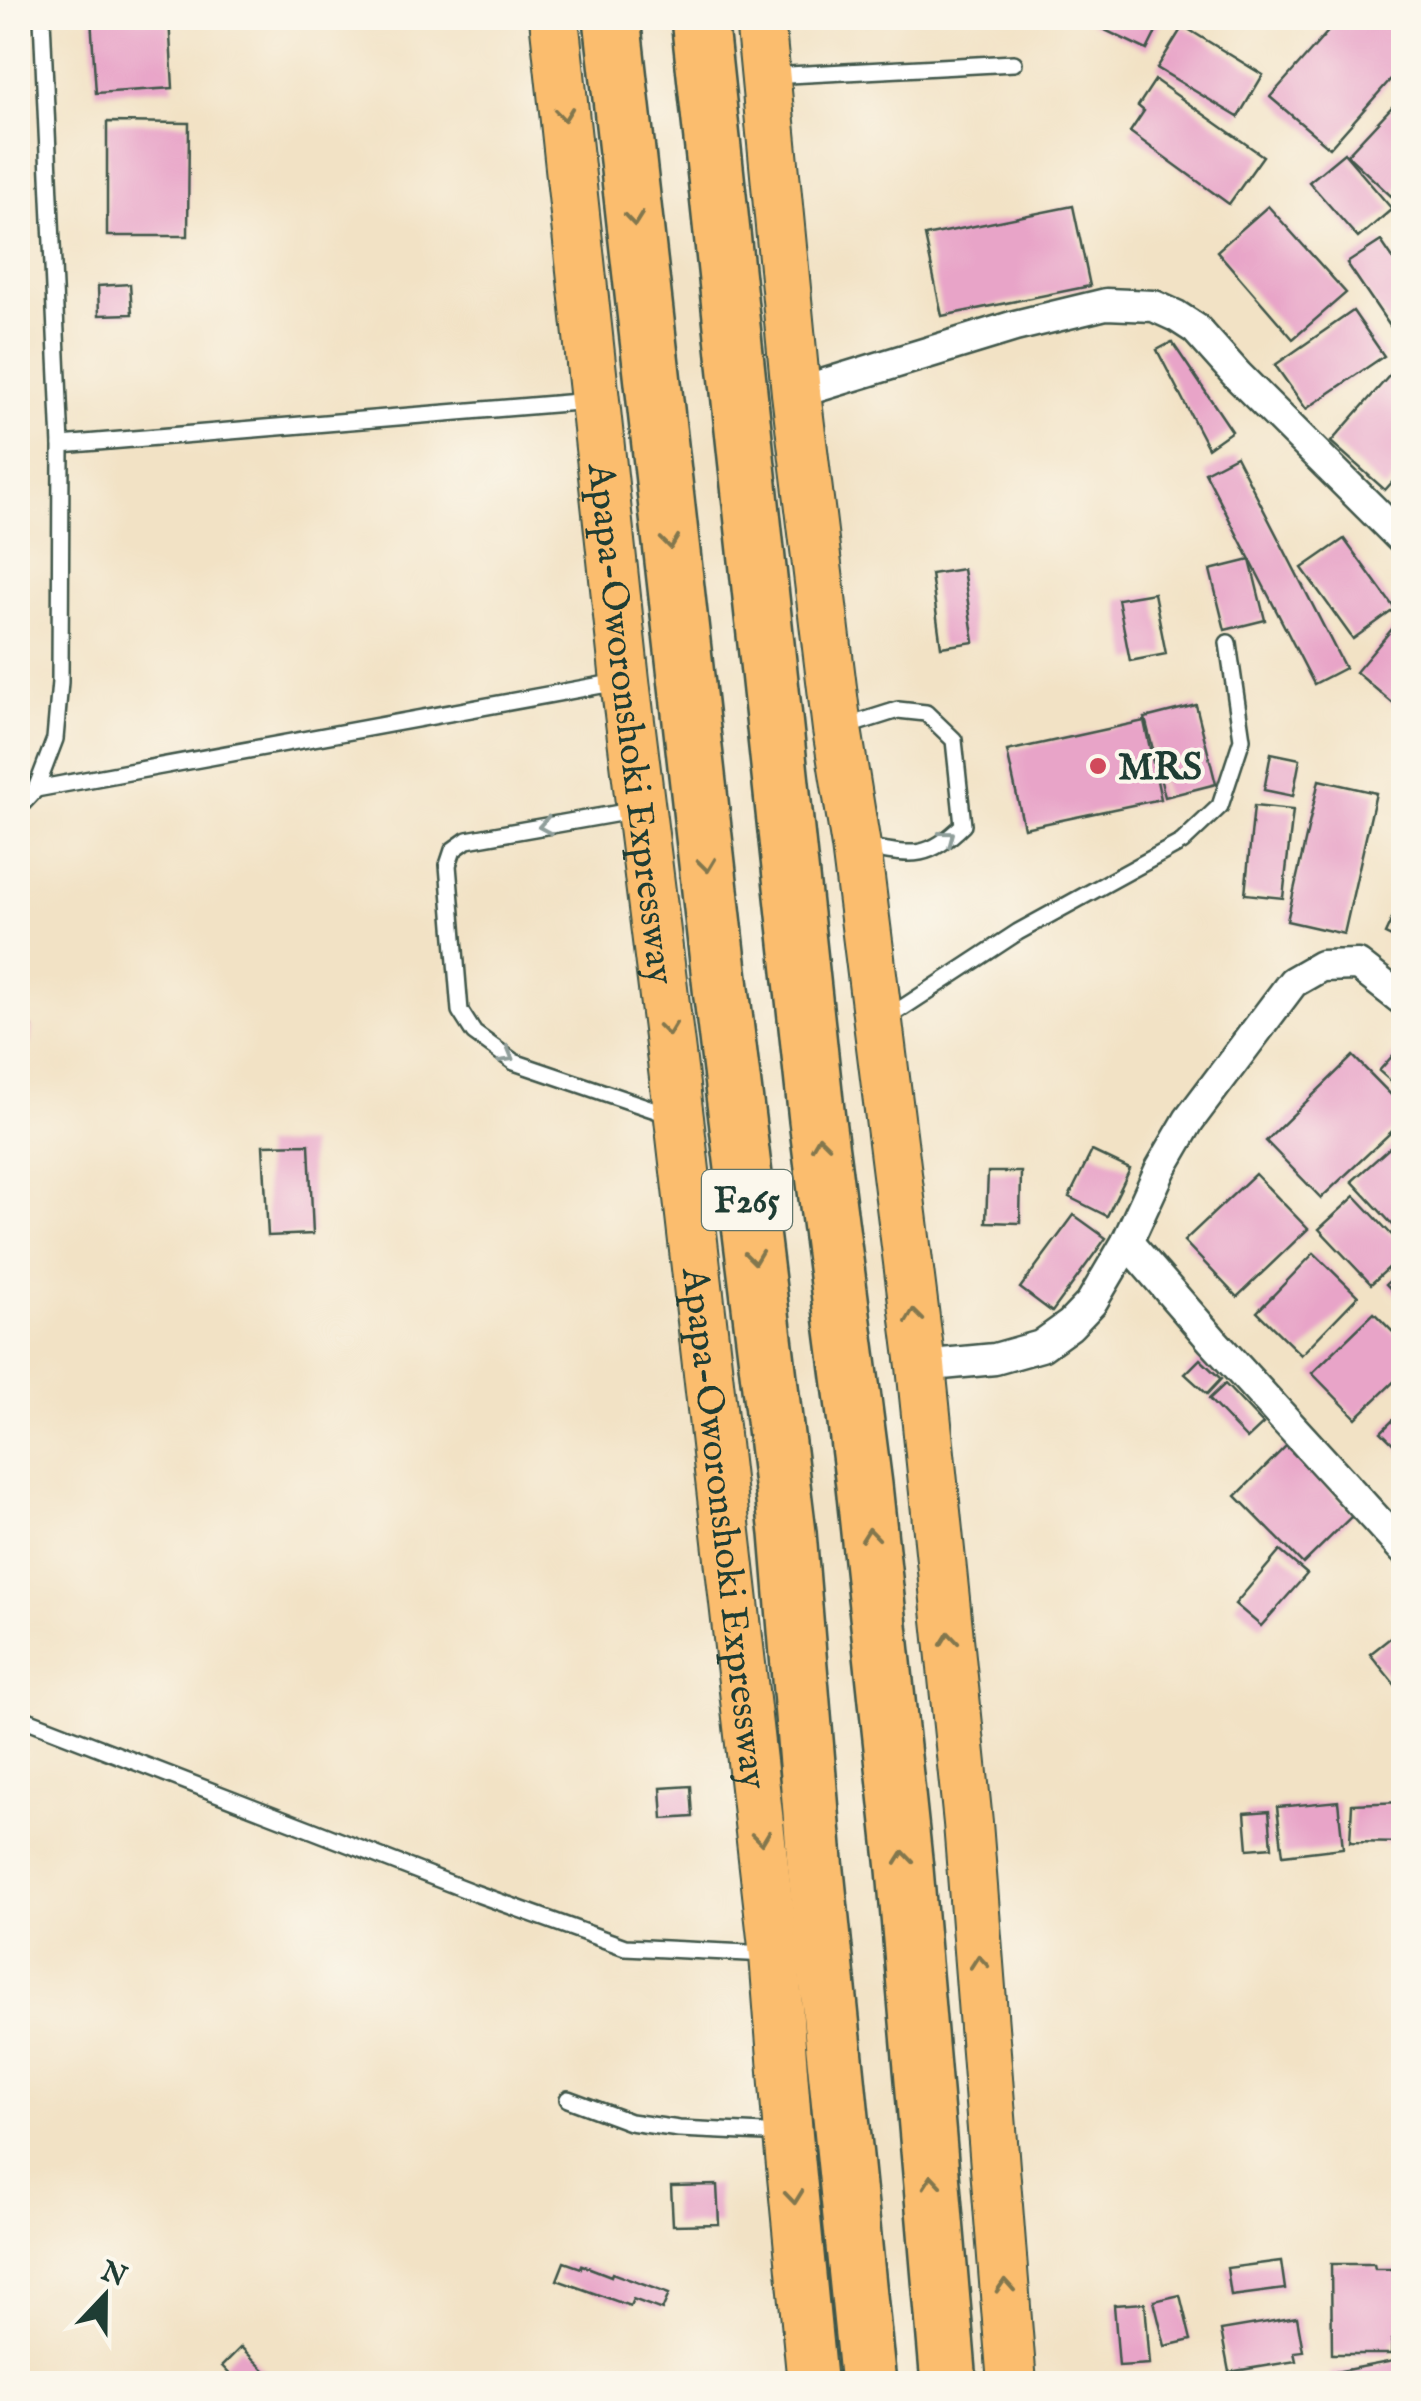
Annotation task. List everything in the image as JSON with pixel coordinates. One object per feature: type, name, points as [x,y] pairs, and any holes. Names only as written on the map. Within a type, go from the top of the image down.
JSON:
[{"type":"highway","name":"Apapa-Oworonshoki Expressway","points":[[612,18],[722,997],[788,1533],[815,1861],[868,2384]]},
{"type":"highway","name":"F265","points":[[698,18],[817,1120],[870,1542],[905,1869],[949,2384]]},
{"type":"main road","name":"Apapa-Oworonshoki Expressway","points":[[554,18],[625,681],[774,1955],[812,2384]]},
{"type":"main road","points":[[760,18],[796,393],[920,1366],[968,1823],[1012,2384]]},
{"type":"street","points":[[796,393],[1052,317],[1106,304],[1154,306],[1196,328],[1278,417],[1404,541]]},
{"type":"street","points":[[920,1366],[995,1359],[1041,1346],[1070,1325],[1090,1304],[1127,1242],[1161,1168],[1189,1120],[1292,982],[1321,966],[1358,965],[1404,1000]]},
{"type":"street","points":[[1127,1242],[1404,1550]]},
{"type":"lane","points":[[18,808],[36,788],[54,739],[60,682],[61,445],[42,18]]},
{"type":"lane","points":[[766,76],[1014,63]]},
{"type":"lane","points":[[61,445],[594,401]]},
{"type":"lane","points":[[876,1025],[1018,932],[1182,842],[1220,806],[1242,739],[1228,643]]},
{"type":"lane","points":[[36,788],[625,681]]},
{"type":"lane","points":[[837,729],[898,710],[926,713],[954,740],[963,826],[943,845],[910,855],[856,846]]},
{"type":"lane","points":[[641,809],[468,840],[453,850],[448,864],[460,1011],[474,1032],[514,1062],[679,1118]]},
{"type":"lane","points":[[25,1719],[625,1947],[774,1955]]},
{"type":"lane","points":[[568,2098],[630,2122],[788,2135]]},
{"type":"building","points":[[91,18],[169,18],[173,88],[96,93]]},
{"type":"building","points":[[1093,18],[1163,18],[1147,50],[1090,23]]},
{"type":"building","points":[[1340,18],[1404,18],[1404,64],[1330,148],[1270,97]]},
{"type":"building","points":[[1183,26],[1263,75],[1238,117],[1157,68]]},
{"type":"building","points":[[1155,80],[1263,156],[1229,204],[1130,132],[1144,111],[1138,106]]},
{"type":"building","points":[[1404,94],[1404,183],[1391,196],[1347,155]]},
{"type":"building","points":[[107,122],[189,123],[188,236],[107,236]]},
{"type":"building","points":[[1344,153],[1392,209],[1358,238],[1309,182]]},
{"type":"building","points":[[1073,206],[1090,286],[942,316],[925,236]]},
{"type":"building","points":[[1268,206],[1346,293],[1293,339],[1217,251]]},
{"type":"building","points":[[1381,241],[1404,275],[1404,326],[1394,332],[1347,263]]},
{"type":"building","points":[[130,284],[132,314],[99,315],[98,286]]},
{"type":"building","points":[[1353,311],[1384,356],[1306,409],[1275,365]]},
{"type":"building","points":[[1172,342],[1232,431],[1208,448],[1157,350]]},
{"type":"building","points":[[1404,359],[1404,469],[1385,490],[1331,442]]},
{"type":"building","points":[[1236,456],[1345,668],[1314,684],[1205,472]]},
{"type":"building","points":[[1344,539],[1395,609],[1353,639],[1302,568]]},
{"type":"building","points":[[1250,560],[1265,620],[1225,630],[1210,570]]},
{"type":"building","points":[[963,569],[974,642],[941,647],[931,574]]},
{"type":"building","points":[[1154,593],[1166,654],[1130,661],[1118,599]]},
{"type":"building","points":[[1397,623],[1404,629],[1404,713],[1356,672]]},
{"type":"building","points":[[1196,705],[1216,784],[1165,797],[1145,718]]},
{"type":"building","points":[[1144,721],[1161,799],[1024,828],[1007,751]]},
{"type":"building","points":[[1271,753],[1300,759],[1293,796],[1264,790]]},
{"type":"building","points":[[1319,780],[1376,793],[1344,934],[1287,921]]},
{"type":"building","points":[[1254,806],[1293,810],[1283,898],[1245,894]]},
{"type":"building","points":[[1404,893],[1404,943],[1385,934]]},
{"type":"building","points":[[18,1024],[32,1027],[30,1045],[18,1043]]},
{"type":"building","points":[[1404,1043],[1404,1093],[1379,1071]]},
{"type":"building","points":[[1353,1056],[1404,1108],[1404,1120],[1321,1198],[1266,1141]]},
{"type":"building","points":[[1404,1135],[1404,1237],[1352,1181]]},
{"type":"building","points":[[309,1144],[313,1234],[268,1236],[263,1145]]},
{"type":"building","points":[[1092,1151],[1130,1169],[1107,1216],[1069,1197]]},
{"type":"building","points":[[988,1172],[1021,1172],[1020,1223],[986,1222]]},
{"type":"building","points":[[1255,1174],[1308,1229],[1237,1297],[1184,1241]]},
{"type":"building","points":[[1355,1196],[1404,1248],[1404,1254],[1371,1284],[1319,1229]]},
{"type":"building","points":[[1074,1215],[1106,1238],[1052,1312],[1020,1288]]},
{"type":"building","points":[[1314,1253],[1358,1296],[1301,1355],[1257,1312]]},
{"type":"building","points":[[1404,1268],[1404,1303],[1386,1284]]},
{"type":"building","points":[[1374,1313],[1404,1343],[1404,1372],[1356,1418],[1312,1373]]},
{"type":"building","points":[[1200,1359],[1221,1379],[1207,1394],[1185,1374]]},
{"type":"building","points":[[1225,1384],[1263,1424],[1247,1439],[1209,1399]]},
{"type":"building","points":[[1404,1409],[1404,1454],[1381,1432]]},
{"type":"building","points":[[1286,1446],[1354,1514],[1303,1564],[1236,1496]]},
{"type":"building","points":[[1280,1551],[1307,1574],[1261,1626],[1235,1604]]},
{"type":"building","points":[[1404,1627],[1404,1696],[1370,1654]]},
{"type":"building","points":[[691,1786],[693,1817],[663,1819],[661,1788]]},
{"type":"building","points":[[1338,1801],[1343,1848],[1283,1855],[1277,1807]]},
{"type":"building","points":[[1404,1802],[1404,1843],[1350,1842],[1352,1804]]},
{"type":"building","points":[[1269,1811],[1272,1847],[1248,1849],[1245,1813]]},
{"type":"building","points":[[717,2185],[719,2224],[673,2225],[671,2186]]},
{"type":"building","points":[[1281,2261],[1285,2289],[1231,2296],[1227,2268]]},
{"type":"building","points":[[564,2262],[611,2276],[612,2273],[669,2294],[662,2310],[633,2299],[630,2306],[557,2280]]},
{"type":"building","points":[[1331,2264],[1404,2269],[1404,2340],[1392,2340],[1391,2354],[1332,2354]]},
{"type":"building","points":[[1180,2295],[1191,2340],[1165,2346],[1154,2301]]},
{"type":"building","points":[[1145,2303],[1150,2364],[1119,2366],[1114,2305]]},
{"type":"building","points":[[1297,2317],[1303,2351],[1294,2352],[1296,2361],[1229,2372],[1221,2330]]},
{"type":"building","points":[[241,2347],[278,2384],[239,2384],[222,2366]]},
{"type":"building","points":[[1404,2359],[1404,2384],[1332,2384],[1330,2373]]},
{"type":"place","name":"MRS","points":[[1098,766]]}]
